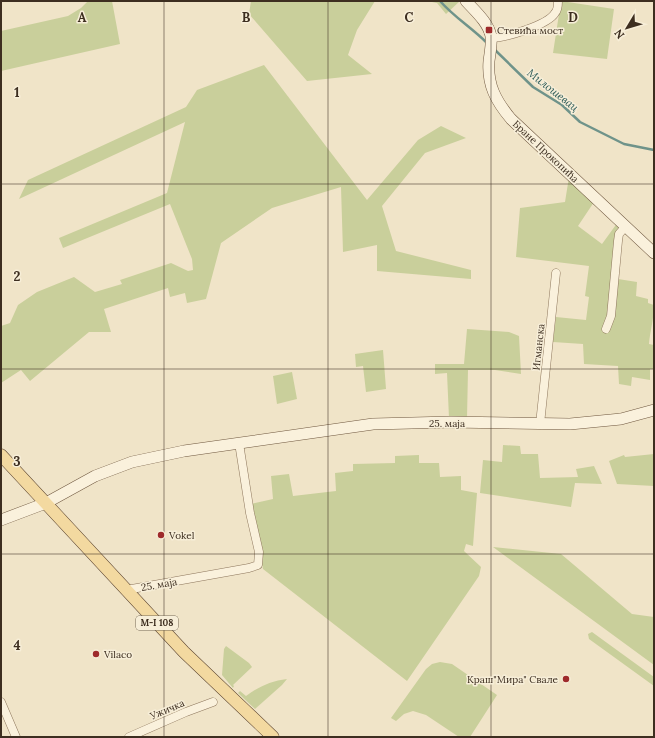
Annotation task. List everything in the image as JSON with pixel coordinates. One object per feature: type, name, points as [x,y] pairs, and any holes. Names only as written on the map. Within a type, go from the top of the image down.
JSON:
[{"type":"main road","name":"M-I 108","points":[[1,455],[213,681],[273,737]]},
{"type":"street","points":[[466,1],[487,26],[491,39],[544,23],[556,12],[558,1]]},
{"type":"street","name":"Бране Прокопића","points":[[491,39],[489,62],[490,83],[493,94],[499,105],[522,129],[654,253]]},
{"type":"street","points":[[606,329],[610,324],[619,234],[626,226]]},
{"type":"street","name":"Игманска","points":[[540,424],[556,272]]},
{"type":"street","name":"25. маја","points":[[1,520],[46,503],[95,476],[132,462],[184,451],[372,424],[451,422],[540,424],[605,422],[654,410]]},
{"type":"street","name":"25. маја","points":[[126,590],[249,568],[258,564],[259,552],[250,513],[239,443]]},
{"type":"street","points":[[1,702],[16,737]]},
{"type":"street","name":"Ужичка","points":[[129,737],[213,702]]},
{"type":"green space","points":[[88,1],[112,1],[120,44],[1,71],[1,31],[68,16],[81,8]]},
{"type":"green space","points":[[251,1],[375,1],[357,30],[348,55],[372,74],[307,81],[249,14]]},
{"type":"green space","points":[[427,1],[460,1],[446,14],[437,3]]},
{"type":"green space","points":[[561,1],[614,9],[607,59],[553,53]]},
{"type":"green space","points":[[264,65],[367,200],[418,140],[441,126],[466,138],[425,153],[382,206],[396,251],[471,270],[471,279],[377,271],[377,245],[343,252],[341,187],[272,208],[221,243],[206,299],[187,303],[185,293],[170,297],[168,288],[104,309],[111,332],[89,332],[30,381],[21,370],[1,383],[1,326],[10,323],[18,305],[37,292],[74,277],[95,292],[122,284],[120,280],[171,263],[188,271],[193,270],[192,259],[170,204],[63,248],[59,238],[167,193],[185,122],[19,199],[28,180],[186,107],[197,90]]},
{"type":"green space","points":[[569,177],[594,202],[578,226],[602,244],[618,222],[625,230],[621,238],[618,279],[637,282],[636,296],[648,299],[648,303],[654,305],[649,344],[654,345],[654,369],[650,369],[650,380],[632,377],[631,386],[619,384],[618,366],[584,364],[583,344],[553,342],[556,317],[586,320],[589,297],[585,296],[589,266],[516,257],[520,208],[565,202]]},
{"type":"green space","points":[[467,329],[509,332],[519,336],[521,374],[495,370],[468,370],[467,418],[449,418],[447,373],[435,374],[435,364],[464,364]]},
{"type":"green space","points":[[383,350],[386,389],[366,392],[363,366],[356,367],[355,354]]},
{"type":"green space","points":[[292,372],[297,399],[277,404],[273,376]]},
{"type":"green space","points":[[503,445],[520,446],[521,454],[538,454],[540,478],[578,477],[576,469],[594,466],[602,484],[575,483],[571,507],[480,493],[483,460],[502,462]]},
{"type":"green space","points":[[654,454],[654,486],[617,484],[609,461],[624,455],[625,457]]},
{"type":"green space","points":[[419,455],[419,463],[439,463],[440,477],[461,476],[461,490],[477,493],[473,546],[466,544],[464,551],[481,567],[479,576],[407,681],[263,569],[251,504],[273,499],[271,476],[289,474],[293,496],[336,491],[335,473],[353,471],[353,464],[395,463],[395,456]]},
{"type":"green space","points":[[493,547],[561,554],[632,614],[654,617],[654,665]]},
{"type":"green space","points":[[592,632],[654,677],[654,686],[589,639],[588,634]]},
{"type":"green space","points":[[226,646],[249,663],[252,667],[233,685],[233,688],[222,675],[224,649]]},
{"type":"green space","points":[[440,662],[452,664],[497,695],[470,737],[459,737],[426,715],[413,711],[404,714],[396,721],[391,718],[426,669],[432,664]]},
{"type":"green space","points":[[287,679],[255,709],[238,693],[240,691],[246,696],[265,685]]},
{"type":"waterway","name":"Милошевац","points":[[440,1],[487,43]]},
{"type":"waterway","name":"Милошевац","points":[[494,49],[533,87],[562,105],[580,122],[624,144],[654,150]]},
{"type":"place","name":"Стевића мост","points":[[489,30]]},
{"type":"place","name":"Vokel","points":[[161,535]]},
{"type":"place","name":"Vilaco","points":[[96,654]]},
{"type":"place","name":"Краш\"Мира\" Свале","points":[[566,679]]}]
